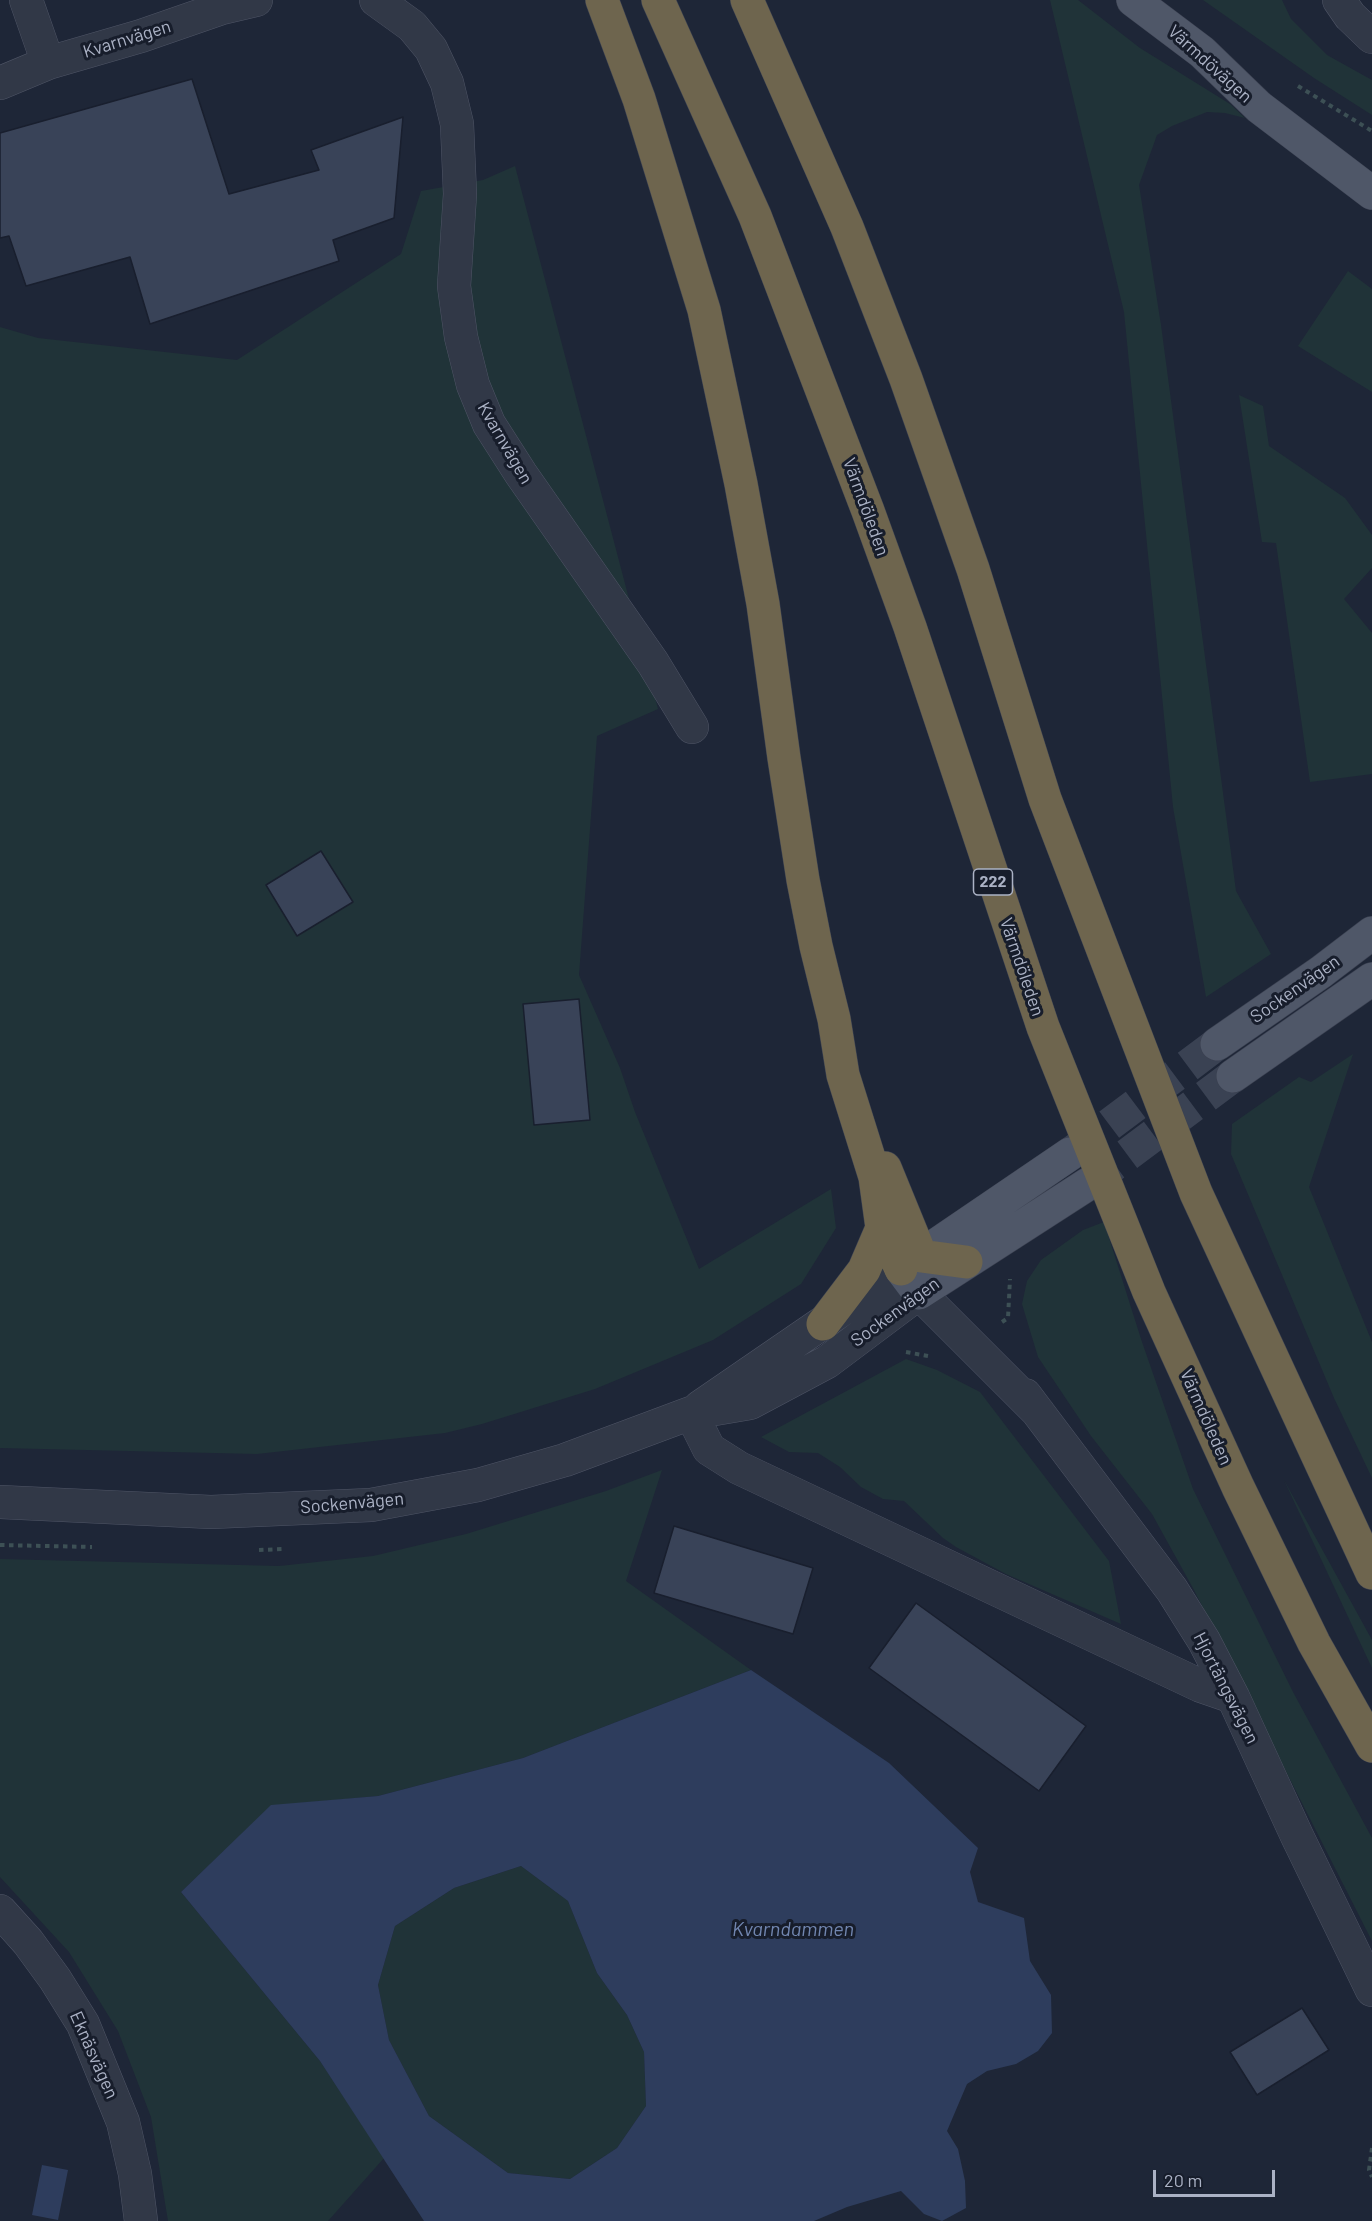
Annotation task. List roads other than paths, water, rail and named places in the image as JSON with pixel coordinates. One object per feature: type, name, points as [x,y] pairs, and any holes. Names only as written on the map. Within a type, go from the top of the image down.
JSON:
[{"type":"highway","points":[[602,0],[639,99],[704,310],[741,484],[763,604],[803,880],[834,1019],[843,1075],[875,1177],[882,1228],[919,1276]]},
{"type":"highway","name":"Värmdöleden","points":[[658,0],[755,216],[868,511],[910,627],[1042,1027],[1149,1292],[1238,1487],[1314,1643],[1372,1746]]},
{"type":"highway","points":[[747,0],[847,227],[906,378],[973,569],[1045,799],[1196,1193],[1372,1574]]},
{"type":"highway","points":[[834,1019],[919,1276]]},
{"type":"highway","points":[[823,1324],[864,1270],[882,1228]]},
{"type":"highway","points":[[919,1276],[966,1262]]},
{"type":"main road","name":"Värmdövägen","points":[[1133,0],[1202,52],[1259,107],[1372,193]]},
{"type":"main road","name":"Värmdövägen","points":[[1259,107],[1372,175]]},
{"type":"main road","name":"Sockenvägen","points":[[1217,1044],[1321,972],[1372,933]]},
{"type":"main road","name":"Sockenvägen","points":[[1233,1076],[1372,979]]},
{"type":"main road","name":"Sockenvägen","points":[[919,1276],[1070,1155]]},
{"type":"main road","points":[[966,1262],[1088,1184]]},
{"type":"street","points":[[26,0],[48,63]]},
{"type":"street","name":"Kvarnvägen","points":[[0,82],[48,63],[141,36],[222,8],[256,0]]},
{"type":"street","name":"Kvarnvägen","points":[[376,0],[412,26],[430,49],[447,83],[457,124],[460,194],[454,286],[460,337],[473,385],[485,414],[522,474],[653,663],[692,727]]},
{"type":"street","points":[[1339,0],[1350,16],[1372,37]]},
{"type":"street","name":"Sockenvägen","points":[[691,1413],[823,1324],[919,1276]]},
{"type":"street","name":"Sockenvägen","points":[[9,1499],[211,1512],[371,1505],[478,1485],[565,1460],[691,1413],[750,1403],[827,1362],[919,1276]]},
{"type":"street","name":"Hjortängsvägen","points":[[919,1276],[1038,1412],[1172,1590],[1204,1641],[1233,1697],[1372,1990]]},
{"type":"street","points":[[691,1413],[709,1449],[739,1468],[1201,1686],[1233,1697]]},
{"type":"street","name":"Eknäsvägen","points":[[0,1911],[49,1970],[83,2024],[123,2122],[135,2174],[141,2221]]},
{"type":"water","name":"Kvarndammen","points":[[751,1670],[889,1763],[978,1848],[970,1872],[978,1902],[1024,1918],[1030,1961],[1051,1995],[1052,2033],[1038,2051],[1016,2064],[987,2071],[967,2084],[947,2131],[958,2149],[965,2181],[966,2208],[942,2221],[924,2214],[901,2191],[847,2207],[814,2221],[424,2221],[320,2061],[181,1892],[271,1805],[378,1796],[523,1758]],"holes":[[[521,1866],[568,1901],[597,1973],[627,2015],[644,2052],[646,2106],[617,2148],[570,2179],[508,2173],[429,2116],[389,2040],[378,1985],[395,1926],[454,1888]]]},
{"type":"water","points":[[42,2165],[68,2170],[58,2220],[32,2215]]},
{"type":"tunnel","points":[[1070,1154],[1217,1044]]},
{"type":"tunnel","points":[[1088,1184],[1233,1076]]}]
